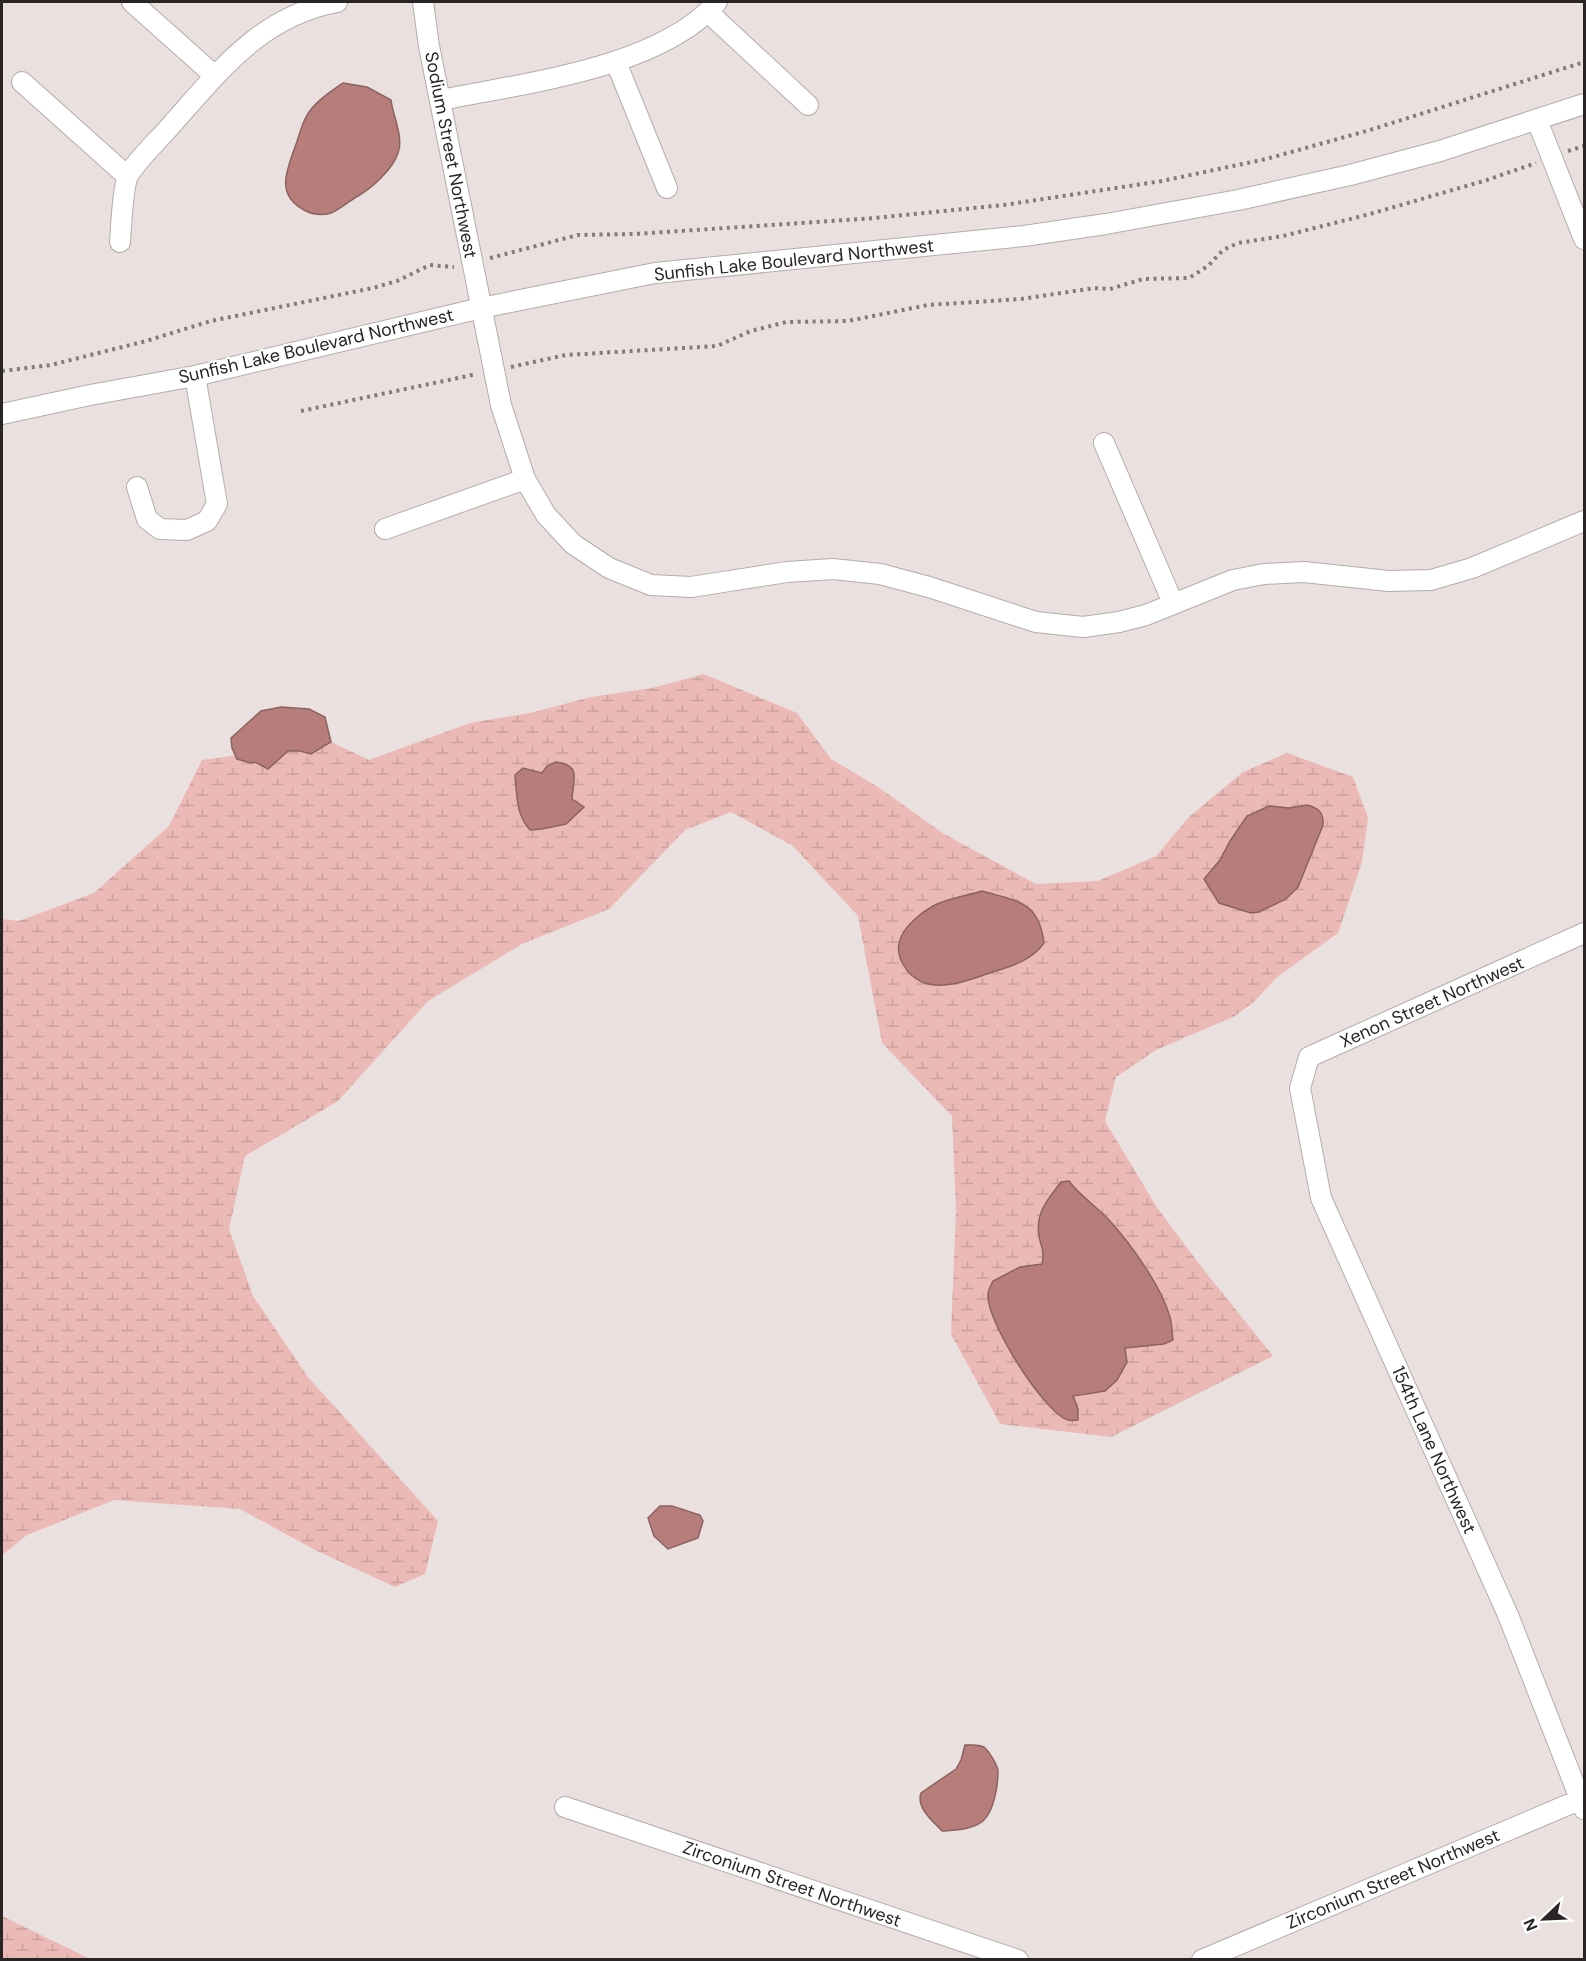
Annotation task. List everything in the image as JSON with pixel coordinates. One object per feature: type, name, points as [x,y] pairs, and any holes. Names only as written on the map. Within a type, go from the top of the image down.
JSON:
[{"type":"street","points":[[132,2],[214,76]]},
{"type":"street","points":[[120,242],[127,176],[214,76],[249,42],[297,7],[337,2]]},
{"type":"street","name":"Sodium Street Northwest","points":[[423,2],[429,46],[501,405],[525,479],[546,515],[573,544],[609,568],[651,585],[691,587],[788,572],[844,570],[880,574],[1036,622],[1083,627],[1119,622],[1146,615],[1233,580],[1264,574],[1304,572],[1389,581],[1431,580],[1472,568],[1584,521]]},
{"type":"street","points":[[441,100],[616,62],[650,49],[680,32],[712,7],[808,105]]},
{"type":"street","points":[[616,62],[667,188]]},
{"type":"street","points":[[22,82],[127,176]]},
{"type":"street","name":"Sunfish Lake Boulevard Northwest","points":[[2,414],[90,394],[195,376],[481,308],[655,273],[956,244],[1106,224],[1238,200],[1350,175],[1440,151],[1584,104]]},
{"type":"street","points":[[1537,120],[1584,239]]},
{"type":"street","points":[[136,488],[147,519],[160,529],[186,530],[207,521],[217,504],[195,376]]},
{"type":"street","points":[[1104,443],[1173,603]]},
{"type":"street","points":[[385,529],[525,479]]},
{"type":"street","name":"Xenon Street Northwest","points":[[1300,1088],[1309,1058],[1584,933]]},
{"type":"street","name":"154th Lane Northwest","points":[[1300,1088],[1321,1198],[1508,1614],[1583,1802]]},
{"type":"street","name":"Zirconium Street Northwest","points":[[1202,1959],[1583,1802]]},
{"type":"street","name":"Zirconium Street Northwest","points":[[565,1807],[1018,1959]]},
{"type":"path","points":[[2,371],[51,365],[146,341],[211,321],[373,288],[398,281],[430,265],[452,268],[578,235],[635,234],[875,218],[1004,205],[1162,181],[1266,159],[1370,130],[1584,62]]},
{"type":"path","points":[[301,411],[566,355],[717,346],[751,332],[786,322],[848,321],[928,305],[1021,299],[1095,288],[1110,290],[1143,279],[1189,278],[1208,266],[1223,250],[1238,243],[1282,236],[1370,214],[1487,180],[1584,146]]},
{"type":"green space","points":[[704,674],[797,713],[831,759],[878,787],[944,834],[1036,884],[1098,881],[1156,856],[1189,817],[1243,772],[1287,753],[1353,777],[1368,818],[1362,862],[1338,933],[1276,978],[1255,1001],[1235,1016],[1156,1050],[1116,1077],[1105,1121],[1156,1206],[1273,1356],[1111,1437],[1000,1424],[951,1334],[956,1209],[952,1116],[882,1043],[858,916],[793,846],[731,812],[685,830],[609,909],[522,944],[428,1001],[338,1101],[245,1156],[229,1229],[253,1296],[308,1377],[438,1521],[425,1574],[395,1587],[313,1549],[240,1509],[114,1500],[27,1535],[2,1555],[2,919],[19,921],[94,893],[169,826],[202,760],[331,742],[369,760],[470,723],[530,713],[591,697],[652,688]]},
{"type":"green space","points":[[2,1916],[90,1959],[2,1959]]},
{"type":"shaded area","points":[[343,83],[367,87],[391,100],[400,147],[392,165],[369,188],[331,213],[314,214],[295,204],[290,197],[286,190],[287,174],[304,120],[322,98]]},
{"type":"shaded area","points":[[281,707],[309,709],[325,717],[331,742],[311,754],[288,751],[268,769],[255,762],[237,759],[231,738],[261,711]]},
{"type":"shaded area","points":[[556,762],[570,766],[573,770],[572,799],[584,807],[566,824],[530,830],[520,811],[515,775],[523,768],[542,773],[547,766]]},
{"type":"shaded area","points":[[1307,805],[1320,812],[1323,825],[1298,887],[1286,899],[1259,912],[1251,913],[1219,903],[1204,879],[1220,860],[1247,816],[1269,806],[1289,808]]},
{"type":"shaded area","points":[[982,891],[1024,905],[1037,919],[1044,943],[1034,954],[1021,962],[967,981],[940,985],[916,979],[906,969],[900,957],[899,944],[907,928],[919,915],[938,903]]},
{"type":"shaded area","points":[[1069,1181],[1109,1220],[1144,1266],[1166,1305],[1171,1320],[1173,1340],[1164,1344],[1125,1348],[1127,1362],[1117,1380],[1105,1391],[1073,1396],[1078,1409],[1078,1420],[1068,1420],[1058,1414],[1031,1384],[996,1323],[988,1294],[993,1281],[1020,1267],[1042,1264],[1043,1253],[1038,1228],[1041,1213],[1047,1200],[1061,1182]]},
{"type":"shaded area","points":[[660,1506],[672,1506],[700,1515],[703,1521],[698,1538],[668,1549],[654,1536],[648,1518]]},
{"type":"shaded area","points":[[965,1745],[984,1747],[997,1766],[995,1798],[987,1817],[979,1824],[963,1829],[942,1831],[923,1809],[921,1793],[956,1769]]}]
